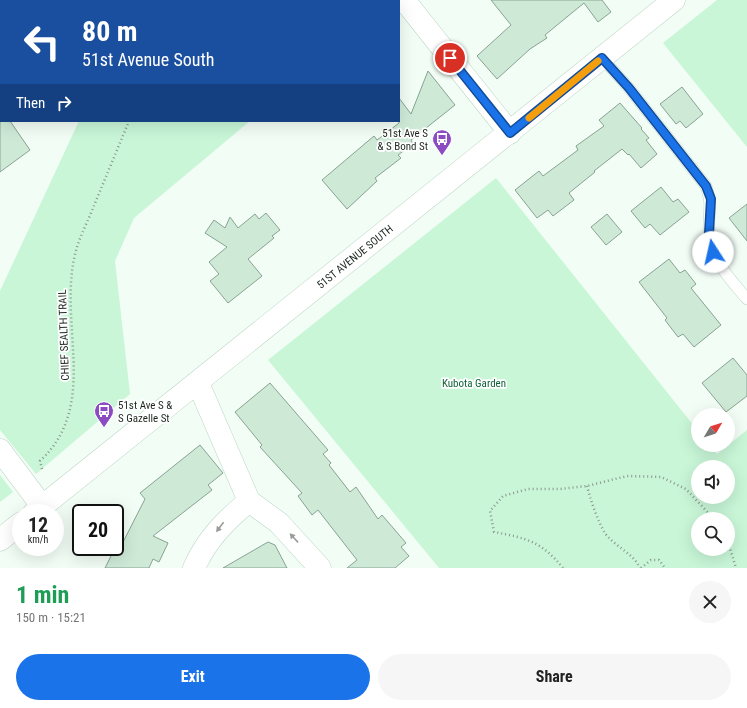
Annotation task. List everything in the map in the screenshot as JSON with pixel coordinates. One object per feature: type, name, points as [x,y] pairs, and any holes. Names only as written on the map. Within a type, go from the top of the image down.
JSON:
[{"type":"street","points":[[404,0],[510,133]]},
{"type":"street","name":"51ST AVENUE SOUTH","points":[[46,504],[674,0]]},
{"type":"street","points":[[198,383],[249,502],[279,523],[320,568]]},
{"type":"street","points":[[0,450],[34,504]]},
{"type":"street","points":[[194,568],[206,545],[224,522],[249,502]]},
{"type":"street","points":[[0,540],[12,530]]},
{"type":"lane","points":[[602,58],[633,93],[706,186],[711,199],[709,233],[713,252],[725,273],[747,299]]},
{"type":"path","name":"CHIEF SEALTH TRAIL","points":[[42,472],[40,461],[50,452],[58,440],[69,416],[74,395],[69,286],[77,247],[129,122]]},
{"type":"path","points":[[562,568],[550,552],[525,538],[494,532],[490,511],[503,496],[528,489],[560,489],[587,486],[627,476],[661,478],[686,489],[707,512]]},
{"type":"path","points":[[587,486],[594,508],[607,537],[635,558],[641,568],[651,560],[659,560],[665,568]]},
{"type":"path","points":[[732,556],[736,568]]},
{"type":"green space","points":[[717,0],[747,0],[747,147],[663,43]]},
{"type":"green space","points":[[79,122],[249,122],[134,218],[115,261],[130,394],[36,474],[0,430],[0,291]]},
{"type":"green space","name":"Kubota Garden","points":[[496,178],[691,422],[691,452],[715,452],[717,454],[720,452],[735,452],[735,440],[747,430],[747,568],[439,568],[268,360]]},
{"type":"green space","points":[[0,475],[13,492],[0,502]]},
{"type":"building","points":[[491,0],[602,0],[611,12],[598,22],[584,3],[545,35],[547,38],[530,49],[497,79],[477,56],[511,25]]},
{"type":"building","points":[[428,71],[455,105],[411,140],[413,144],[398,155],[401,158],[375,178],[377,181],[347,209],[322,180],[374,136],[377,140],[400,122],[400,99],[411,114]]},
{"type":"building","points":[[682,87],[703,114],[686,128],[680,121],[676,124],[660,104]]},
{"type":"building","points":[[620,103],[642,128],[641,129],[649,138],[646,140],[657,154],[641,168],[629,154],[628,155],[622,149],[569,193],[574,200],[553,216],[548,210],[537,218],[515,190],[539,171],[543,176],[578,150],[576,146],[604,126],[599,120]]},
{"type":"building","points":[[0,122],[11,122],[30,150],[0,172]]},
{"type":"building","points":[[661,187],[673,202],[678,199],[689,212],[660,235],[650,224],[645,228],[631,211]]},
{"type":"building","points":[[747,204],[747,241],[729,218]]},
{"type":"building","points":[[266,213],[280,230],[272,236],[274,238],[248,259],[262,276],[228,303],[210,281],[219,274],[209,262],[227,247],[205,233],[214,220],[225,228],[230,217],[238,228],[255,214],[259,219]]},
{"type":"building","points":[[607,214],[622,232],[606,245],[591,227]]},
{"type":"building","points":[[669,259],[680,273],[685,270],[696,284],[691,288],[721,325],[694,347],[683,334],[678,337],[665,320],[667,318],[639,282]]},
{"type":"building","points":[[733,358],[747,375],[747,396],[731,408],[723,408],[702,383]]},
{"type":"building","points":[[270,383],[328,450],[323,454],[331,463],[329,465],[350,492],[356,487],[378,519],[382,515],[406,543],[401,547],[409,556],[395,568],[347,568],[357,560],[318,510],[312,515],[298,496],[302,493],[260,447],[262,445],[235,412]]},
{"type":"building","points":[[200,445],[223,473],[208,485],[212,490],[153,536],[168,543],[159,562],[153,559],[149,568],[105,568],[111,556],[124,556],[124,540],[145,499],[140,493]]},
{"type":"building","points":[[268,542],[275,545],[287,568],[223,568]]},
{"type":"slow traffic","points":[[529,118],[598,61]]},
{"type":"place","name":"51st Ave S & S Bond St","points":[[442,156]]},
{"type":"place","name":"51st Ave S & S Gazelle St","points":[[104,428]]},
{"type":"route","points":[[450,58],[510,133],[602,58],[629,88],[701,177],[711,199],[709,233],[713,252]]}]
